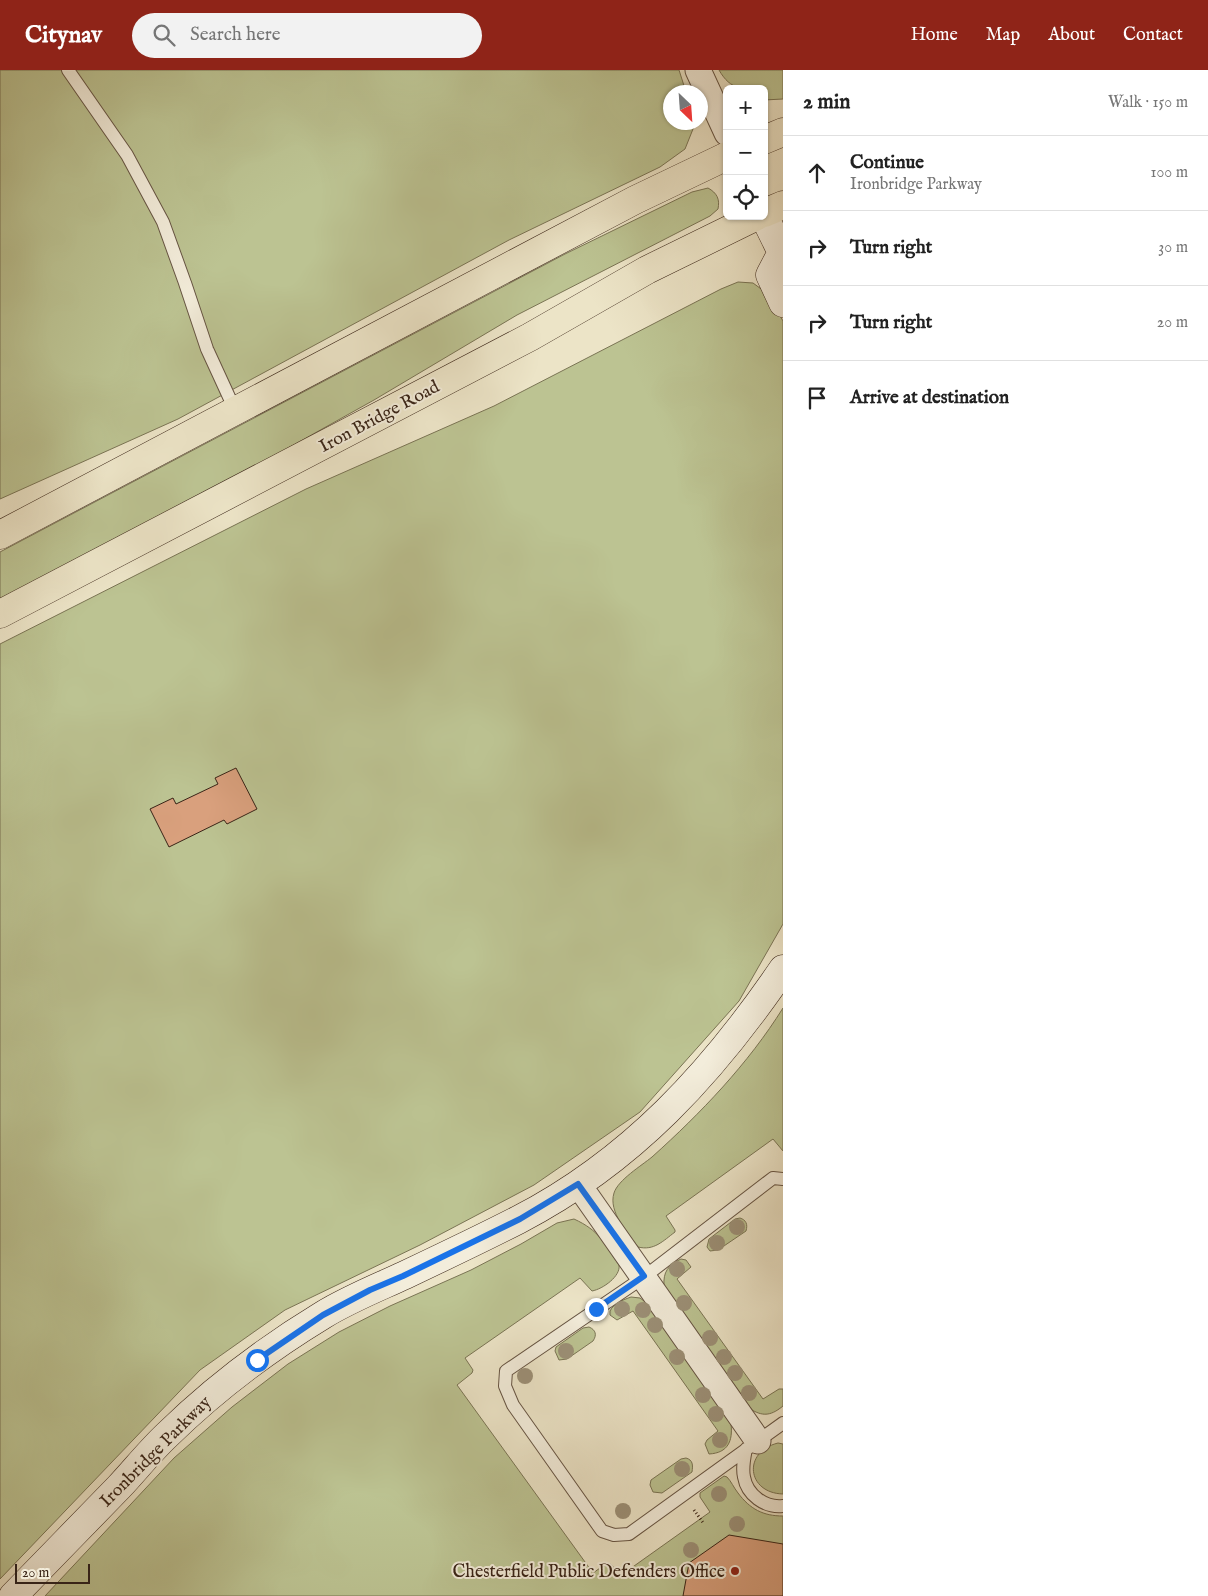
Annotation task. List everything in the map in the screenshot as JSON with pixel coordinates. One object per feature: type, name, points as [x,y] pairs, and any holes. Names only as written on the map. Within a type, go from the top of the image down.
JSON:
[{"type":"main road","points":[[768,138],[783,132]]},
{"type":"main road","points":[[0,535],[635,200],[723,158]]},
{"type":"main road","points":[[768,212],[783,205]]},
{"type":"main road","name":"Iron Bridge Road","points":[[0,614],[530,337],[647,270],[749,220]]},
{"type":"street","points":[[698,70],[726,130]]},
{"type":"street","points":[[767,220],[782,254],[770,275],[783,303]]},
{"type":"street","name":"Ironbridge Parkway","points":[[13,1596],[166,1436],[205,1400],[257,1360],[323,1315],[370,1290],[520,1219],[578,1184],[626,1150],[657,1122],[715,1061],[758,1006],[783,968]]},
{"type":"street","points":[[578,1184],[765,1438]]},
{"type":"lane","points":[[68,70],[127,155],[163,222],[207,349],[235,410]]},
{"type":"lane","points":[[783,1179],[773,1178],[644,1276],[506,1371],[505,1386],[513,1405],[602,1531],[614,1535],[630,1534],[765,1438],[783,1423]]},
{"type":"lane","points":[[765,1438],[742,1467],[744,1479],[748,1489],[757,1498],[767,1504],[783,1506]]},
{"type":"green space","points":[[0,70],[679,70],[684,85],[663,85],[663,130],[693,130],[685,149],[660,167],[509,240],[178,419],[0,499]]},
{"type":"green space","points":[[719,70],[783,70],[783,99],[768,100],[768,85],[733,85]]},
{"type":"green space","points":[[708,188],[716,194],[719,202],[718,209],[710,216],[517,315],[374,400],[281,452],[0,601],[0,552],[565,254],[692,192]]},
{"type":"green space","points":[[738,282],[753,283],[768,294],[783,321],[783,924],[739,1001],[640,1112],[534,1185],[420,1245],[285,1310],[200,1370],[0,1579],[0,644],[306,489],[494,406]]},
{"type":"green space","points":[[783,1008],[783,1151],[773,1139],[666,1216],[675,1232],[654,1246],[649,1248],[638,1247],[616,1215],[613,1200],[616,1188],[625,1178],[652,1157],[723,1087],[755,1049]]},
{"type":"green space","points":[[740,1218],[746,1223],[746,1231],[718,1250],[710,1251],[707,1247],[709,1239],[735,1219]]},
{"type":"green space","points":[[574,1219],[590,1228],[600,1238],[619,1265],[614,1278],[606,1285],[592,1291],[580,1278],[465,1358],[473,1370],[472,1373],[457,1385],[593,1573],[607,1563],[611,1564],[620,1576],[710,1512],[700,1497],[700,1493],[724,1476],[730,1480],[743,1499],[752,1507],[769,1515],[783,1516],[783,1596],[45,1596],[174,1458],[232,1407],[288,1364],[339,1332],[390,1306],[471,1270],[557,1223]]},
{"type":"green space","points":[[681,1259],[686,1260],[691,1267],[677,1279],[763,1399],[779,1389],[783,1389],[783,1406],[779,1409],[772,1413],[764,1414],[752,1410],[664,1286],[664,1277],[667,1270]]},
{"type":"green space","points":[[631,1297],[640,1298],[648,1304],[731,1424],[730,1441],[725,1449],[709,1454],[705,1444],[718,1431],[633,1311],[617,1320],[610,1315],[610,1311],[614,1306]]},
{"type":"green space","points":[[589,1327],[595,1333],[593,1341],[567,1359],[559,1360],[555,1351],[556,1347],[583,1328]]},
{"type":"green space","points":[[778,1443],[783,1444],[783,1494],[771,1492],[762,1487],[756,1480],[754,1472],[754,1463],[759,1455],[766,1448]]},
{"type":"green space","points":[[686,1458],[692,1463],[692,1472],[662,1493],[653,1492],[650,1485],[651,1480],[681,1459]]},
{"type":"building","points":[[236,768],[257,809],[227,824],[224,820],[169,847],[150,809],[173,798],[176,804],[218,784],[215,778]]},
{"type":"building","name":"Chesterfield Public Defenders Office","points":[[729,1535],[783,1544],[783,1596],[683,1596],[689,1563]]},
{"type":"place","name":"Chesterfield Public Defenders Office","points":[[735,1571]]},
{"type":"route","points":[[257,1360],[323,1315],[370,1290],[520,1219],[578,1184],[644,1276],[596,1309]]}]
